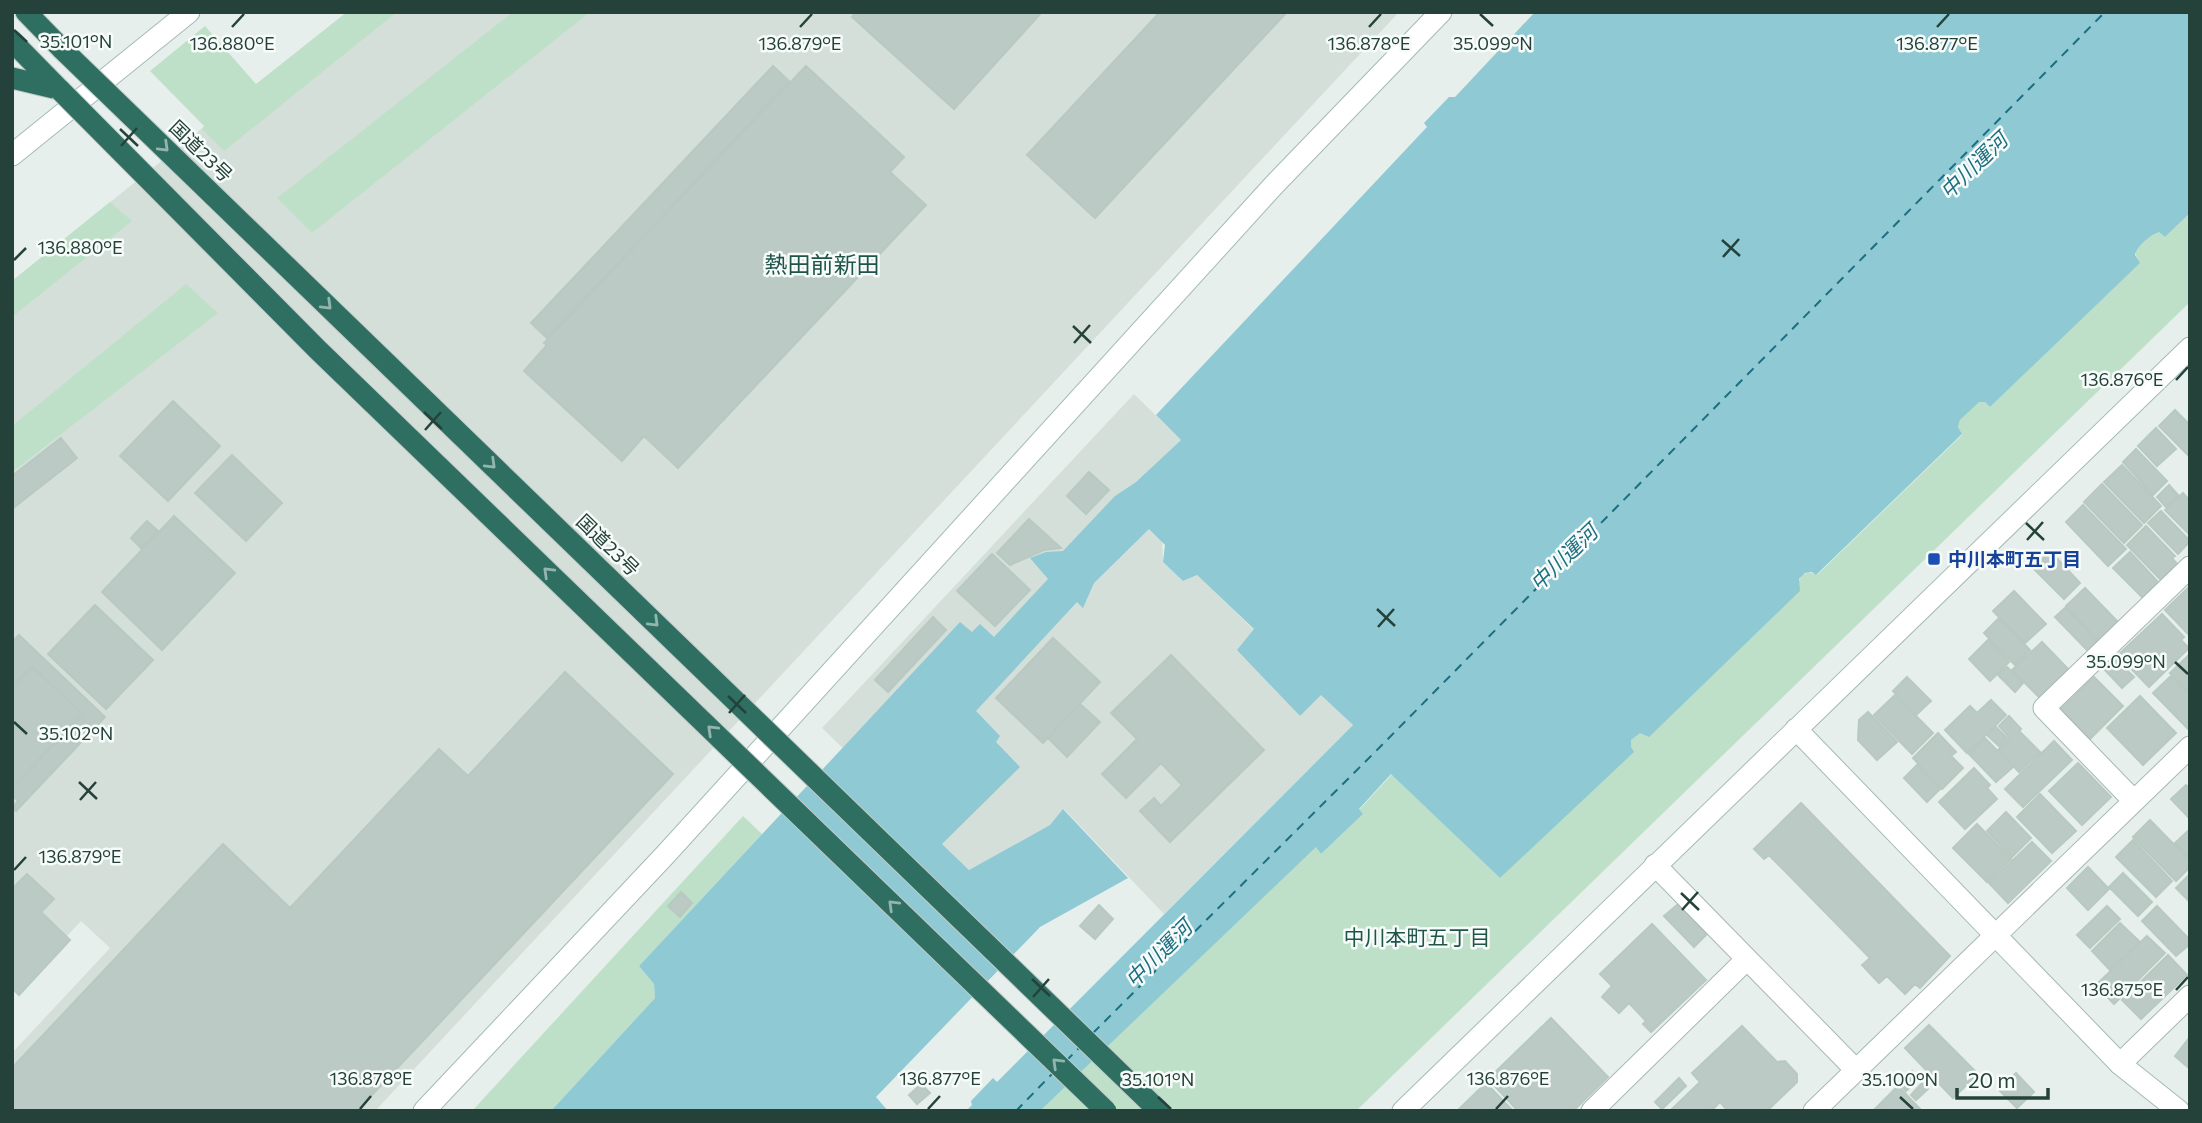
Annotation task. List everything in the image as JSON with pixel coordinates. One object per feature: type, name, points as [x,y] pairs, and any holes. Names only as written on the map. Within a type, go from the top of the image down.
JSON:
[{"type":"highway","name":"国道23号","points":[[26,12],[1159,1111]]},
{"type":"highway","points":[[44,12],[62,49]]},
{"type":"highway","points":[[12,41],[318,349],[1106,1111]]},
{"type":"highway","points":[[12,78],[61,90]]},
{"type":"street","points":[[12,155],[189,12]]},
{"type":"street","points":[[424,1111],[666,854],[1265,195],[1441,12]]},
{"type":"street","points":[[1403,1111],[2190,348]]},
{"type":"street","points":[[2134,801],[2045,708],[2190,567]]},
{"type":"street","points":[[1796,729],[2120,1064],[2179,1111]]},
{"type":"street","points":[[1814,1111],[2190,747]]},
{"type":"street","points":[[1655,865],[1856,1070]]},
{"type":"street","points":[[1592,1111],[1747,959]]},
{"type":"street","points":[[2120,1064],[2190,996]]},
{"type":"shaded area","points":[[347,12],[1399,12],[375,1111],[12,1111],[12,1053],[110,948],[81,921],[12,995],[12,281]]},
{"type":"shaded area","points":[[1134,394],[1181,440],[1136,482],[1115,497],[1162,541],[1163,562],[1183,581],[1197,575],[1254,630],[1299,716],[1321,694],[1353,725],[1164,914],[1064,809],[1050,825],[969,870],[822,728]]},
{"type":"green space","points":[[347,12],[397,12],[224,151],[202,129],[204,126],[150,71],[205,26],[256,84]]},
{"type":"green space","points":[[513,12],[590,12],[312,233],[277,198]]},
{"type":"green space","points":[[110,202],[132,221],[12,317],[12,281]]},
{"type":"green space","points":[[2190,213],[2190,302],[1356,1111],[1040,1111],[1316,846],[1321,854],[1363,814],[1359,810],[1392,774],[1500,878],[1631,747],[1631,740],[1798,585],[1803,576],[1808,573],[1817,575],[1962,435],[1958,427],[1960,420],[1979,401],[1990,407],[2139,263],[2136,252],[2142,243],[2159,232],[2165,237]]},
{"type":"green space","points":[[186,284],[218,313],[12,472],[12,426]]},
{"type":"green space","points":[[743,816],[762,834],[639,966],[654,984],[655,998],[551,1111],[472,1111]]},
{"type":"water","name":"中川運河","points":[[1535,12],[2190,12],[2190,213],[2165,237],[2159,232],[2144,241],[2135,255],[2140,263],[1990,407],[1985,402],[1979,402],[1960,420],[1958,427],[1962,434],[1816,575],[1812,572],[1805,573],[1799,579],[1800,591],[1649,737],[1640,733],[1631,740],[1634,752],[1500,878],[1391,774],[1359,809],[1363,814],[1321,854],[1316,847],[1040,1111],[966,1111],[972,1105],[971,1101],[993,1078],[997,1082],[1353,725],[1321,695],[1300,716],[1237,650],[1254,629],[1197,575],[1183,581],[1163,562],[1165,545],[1149,529],[1094,583],[1083,608],[1077,602],[976,711],[1000,736],[996,742],[1020,767],[942,844],[969,870],[1050,825],[1063,809],[1128,878],[1040,927],[876,1097],[888,1111],[551,1111],[655,998],[654,984],[639,966],[960,622],[972,632],[980,624],[994,637],[1048,579],[1030,558],[1046,552],[1063,551],[1115,496],[1136,482],[1181,440],[1156,415],[1427,127],[1424,123],[1449,97],[1455,97]]},
{"type":"building","points":[[856,12],[1042,12],[954,109],[852,17]]},
{"type":"building","points":[[1160,12],[1287,12],[1095,218],[1027,155]]},
{"type":"building","points":[[773,66],[789,81],[547,338],[531,323]]},
{"type":"building","points":[[806,66],[904,157],[890,172],[926,205],[678,468],[644,436],[622,461],[524,371],[547,345],[544,343]]},
{"type":"building","points":[[173,401],[220,446],[168,501],[120,456]]},
{"type":"building","points":[[2175,410],[2190,425],[2190,457],[2159,426]]},
{"type":"building","points":[[2156,428],[2176,449],[2157,466],[2138,446]]},
{"type":"building","points":[[61,438],[77,458],[12,509],[12,476]]},
{"type":"building","points":[[2136,449],[2167,481],[2153,495],[2123,462]]},
{"type":"building","points":[[232,455],[282,503],[246,541],[195,493]]},
{"type":"building","points":[[2122,465],[2161,506],[2144,523],[2104,482]]},
{"type":"building","points":[[1089,472],[1109,490],[1086,514],[1067,496]]},
{"type":"building","points":[[2102,484],[2142,525],[2124,543],[2084,502]]},
{"type":"building","points":[[2169,485],[2178,495],[2166,507],[2157,497]]},
{"type":"building","points":[[2183,493],[2190,501],[2190,535],[2165,510]]},
{"type":"building","points":[[2083,505],[2126,549],[2108,566],[2066,522]]},
{"type":"building","points":[[2161,511],[2190,541],[2178,554],[2148,523]]},
{"type":"building","points":[[174,516],[235,573],[162,650],[102,592]]},
{"type":"building","points":[[1029,519],[1061,548],[1044,550],[1010,565],[997,553]]},
{"type":"building","points":[[147,521],[158,531],[141,548],[131,538]]},
{"type":"building","points":[[2146,526],[2175,556],[2172,558],[2177,564],[2161,580],[2127,545]]},
{"type":"building","points":[[2050,551],[2080,583],[2064,599],[2033,568]]},
{"type":"building","points":[[2130,552],[2159,583],[2144,599],[2113,568]]},
{"type":"building","points":[[992,554],[1030,590],[995,626],[957,591]]},
{"type":"building","points":[[2190,586],[2190,636],[2165,610]]},
{"type":"building","points":[[2085,588],[2118,622],[2099,641],[2066,606]]},
{"type":"building","points":[[2014,591],[2046,624],[2025,643],[1993,611]]},
{"type":"building","points":[[95,605],[153,660],[106,709],[48,654]]},
{"type":"building","points":[[2065,608],[2098,642],[2089,652],[2055,617]]},
{"type":"building","points":[[2162,614],[2184,637],[2181,640],[2189,648],[2149,687],[2118,655]]},
{"type":"building","points":[[933,617],[946,630],[888,692],[875,680]]},
{"type":"building","points":[[1999,618],[2030,650],[2015,665],[1984,633]]},
{"type":"building","points":[[19,635],[105,717],[16,811],[13,807],[18,801],[12,795],[12,789],[83,715],[32,667],[12,687],[12,642]]},
{"type":"building","points":[[1053,638],[1100,682],[1043,743],[996,698]]},
{"type":"building","points":[[1988,640],[2009,662],[1990,681],[1969,659]]},
{"type":"building","points":[[2042,642],[2070,671],[2041,699],[2012,670]]},
{"type":"building","points":[[1171,655],[1264,750],[1170,842],[1140,811],[1154,798],[1161,806],[1182,785],[1161,763],[1126,798],[1102,774],[1137,739],[1111,713]]},
{"type":"building","points":[[2190,656],[2190,693],[2170,673]]},
{"type":"building","points":[[2115,659],[2134,677],[2122,688],[2104,669]]},
{"type":"building","points":[[33,667],[82,713],[12,787],[12,689]]},
{"type":"building","points":[[2007,667],[2023,683],[2015,692],[1998,675]]},
{"type":"building","points":[[565,672],[673,774],[357,1111],[12,1111],[12,1068],[223,844],[290,908],[439,749],[468,776]]},
{"type":"building","points":[[2171,676],[2190,695],[2190,707],[2187,709],[2190,712],[2189,730],[2153,693]]},
{"type":"building","points":[[1907,677],[1931,701],[1916,715],[1893,691]]},
{"type":"building","points":[[2094,677],[2123,706],[2090,739],[2061,709]]},
{"type":"building","points":[[1895,695],[1933,733],[1912,754],[1874,715]]},
{"type":"building","points":[[2140,696],[2176,733],[2143,765],[2107,728]]},
{"type":"building","points":[[1991,700],[2006,715],[1967,753],[1945,730],[1970,706],[1977,713]]},
{"type":"building","points":[[1080,704],[1100,722],[1067,757],[1048,738]]},
{"type":"building","points":[[1868,712],[1897,742],[1877,760],[1858,740],[1859,720]]},
{"type":"building","points":[[2009,716],[2021,729],[2019,731],[2040,752],[2019,772],[1998,750],[2010,738],[1999,726]]},
{"type":"building","points":[[1996,727],[2007,738],[1999,746],[1987,735]]},
{"type":"building","points":[[1938,733],[1956,752],[1951,756],[1963,768],[1942,789],[1913,758]]},
{"type":"building","points":[[1985,738],[2013,767],[1996,782],[1969,754]]},
{"type":"building","points":[[2054,741],[2072,760],[2023,807],[2005,789]]},
{"type":"building","points":[[2078,763],[2111,797],[2082,825],[2049,791]]},
{"type":"building","points":[[1917,765],[1940,789],[1927,802],[1904,778]]},
{"type":"building","points":[[1974,768],[1990,785],[1987,788],[1997,799],[1965,829],[1939,802]]},
{"type":"building","points":[[2186,785],[2190,788],[2190,819],[2171,799]]},
{"type":"building","points":[[2040,794],[2076,831],[2052,853],[2017,817]]},
{"type":"building","points":[[1801,803],[1950,956],[1920,988],[1915,984],[1905,994],[1887,976],[1879,983],[1862,965],[1870,958],[1769,855],[1764,859],[1754,849]]},
{"type":"building","points":[[2006,812],[2031,838],[2012,857],[1987,831]]},
{"type":"building","points":[[2150,820],[2190,861],[2190,867],[2176,881],[2133,837]]},
{"type":"building","points":[[1977,824],[2011,859],[1987,882],[1953,848]]},
{"type":"building","points":[[2190,829],[2190,858],[2175,843]]},
{"type":"building","points":[[2133,840],[2172,881],[2156,897],[2116,857]]},
{"type":"building","points":[[2032,842],[2051,861],[2008,903],[1989,883]]},
{"type":"building","points":[[2088,867],[2109,889],[2088,910],[2067,888]]},
{"type":"building","points":[[2123,873],[2152,902],[2138,916],[2109,887]]},
{"type":"building","points":[[27,874],[54,899],[41,912],[70,940],[19,995],[12,988],[12,889]]},
{"type":"building","points":[[2190,874],[2190,902],[2176,888]]},
{"type":"building","points":[[681,892],[692,903],[680,917],[668,906]]},
{"type":"building","points":[[1678,904],[1707,934],[1694,947],[1664,916]]},
{"type":"building","points":[[1099,905],[1113,919],[1095,939],[1080,926]]},
{"type":"building","points":[[2107,906],[2120,919],[2090,948],[2077,935]]},
{"type":"building","points":[[2157,906],[2190,940],[2190,944],[2176,956],[2142,921]]},
{"type":"building","points":[[2120,923],[2140,942],[2110,970],[2092,951]]},
{"type":"building","points":[[1652,924],[1706,980],[1651,1032],[1643,1024],[1646,1021],[1629,1003],[1619,1013],[1602,997],[1612,986],[1600,974]]},
{"type":"building","points":[[2147,936],[2165,953],[2114,1004],[2096,985]]},
{"type":"building","points":[[2168,955],[2187,975],[2141,1019],[2122,1000]]},
{"type":"building","points":[[1551,1018],[1608,1077],[1573,1111],[1518,1111],[1488,1079]]},
{"type":"building","points":[[1929,1025],[1978,1074],[1953,1098],[1905,1048]]},
{"type":"building","points":[[1742,1026],[1777,1062],[1785,1061],[1797,1074],[1797,1082],[1767,1111],[1728,1111],[1720,1102],[1711,1111],[1670,1111],[1700,1082],[1692,1073]]},
{"type":"building","points":[[2190,1037],[2190,1069],[2175,1056]]},
{"type":"building","points":[[1912,1071],[1919,1079],[1906,1091],[1899,1083]]},
{"type":"building","points":[[2016,1073],[2034,1092],[2017,1108],[1999,1090]]},
{"type":"building","points":[[1679,1078],[1686,1086],[1662,1109],[1655,1102]]},
{"type":"building","points":[[1486,1083],[1513,1111],[1457,1111]]},
{"type":"building","points":[[1922,1083],[1928,1089],[1916,1100],[1911,1095]]},
{"type":"building","points":[[921,1084],[930,1093],[917,1104],[909,1095]]},
{"type":"building","points":[[1898,1086],[1922,1111],[1873,1111]]},
{"type":"ferry route","points":[[1093,1033],[1380,747],[2105,12]]},
{"type":"ferry route","points":[[1066,1061],[1080,1047]]},
{"type":"ferry route","points":[[1016,1111],[1052,1074]]},
{"type":"place","name":"中川本町五丁目","points":[[1934,559]]},
{"type":"district","name":"熱田前新田","points":[[822,265]]},
{"type":"district","name":"中川本町五丁目","points":[[1417,938]]}]
